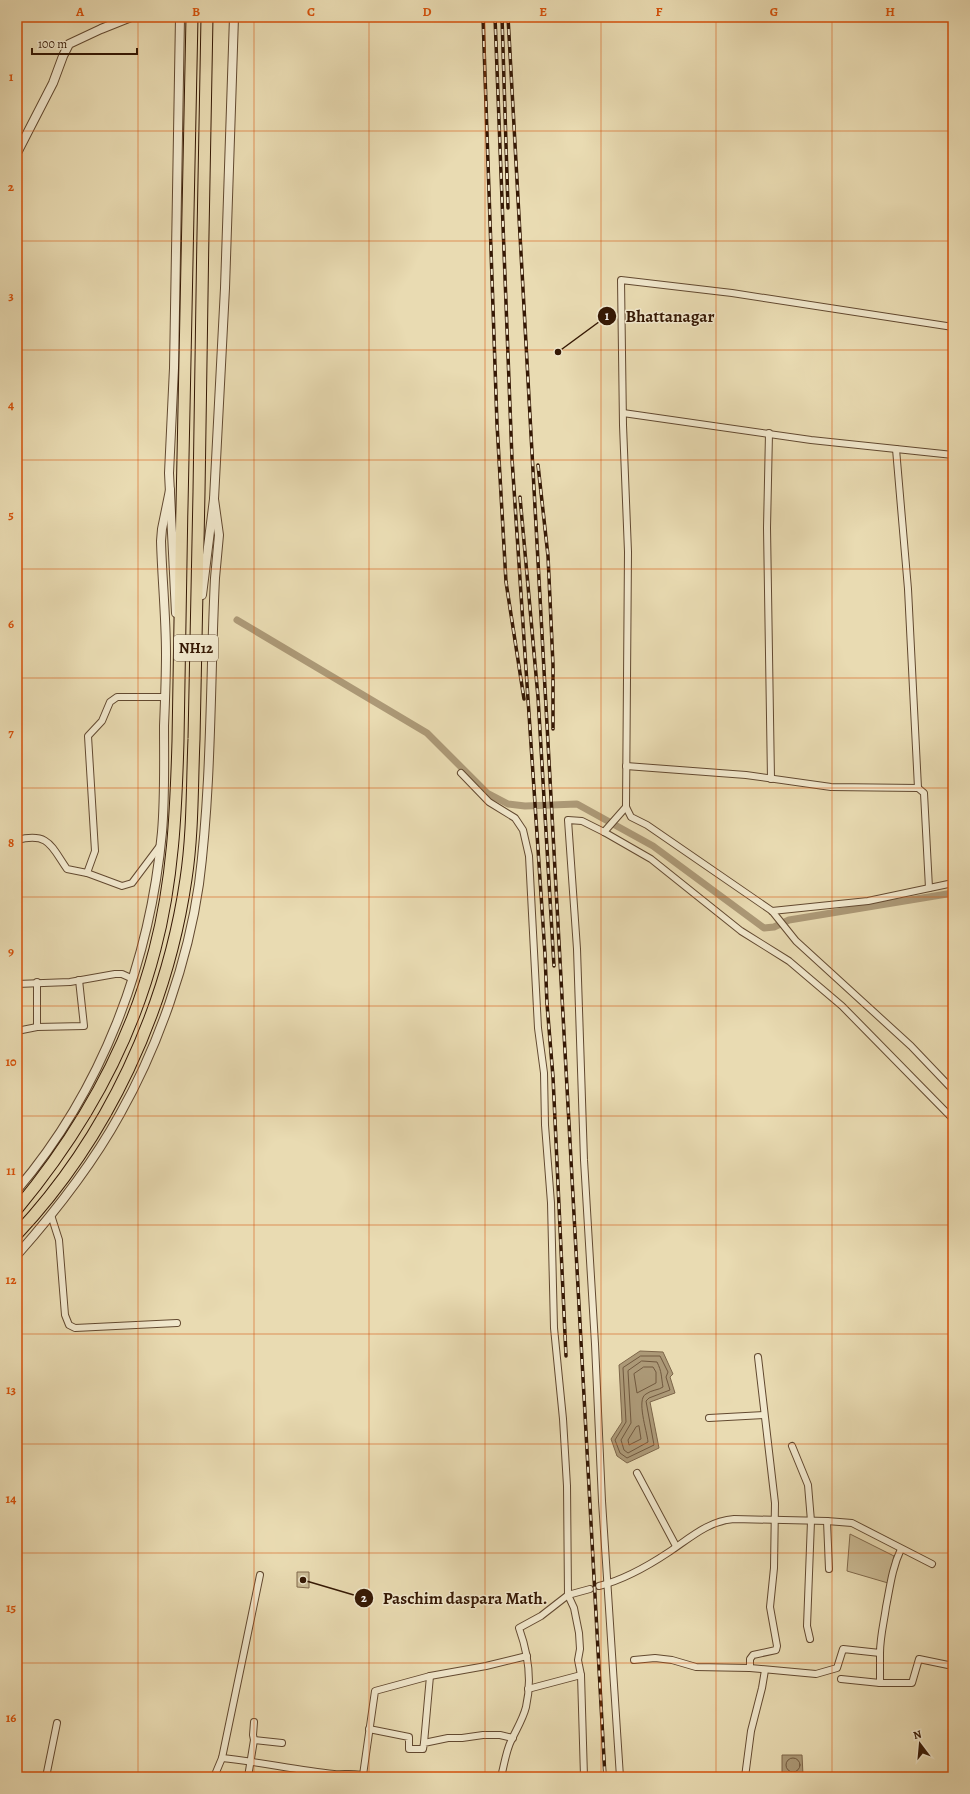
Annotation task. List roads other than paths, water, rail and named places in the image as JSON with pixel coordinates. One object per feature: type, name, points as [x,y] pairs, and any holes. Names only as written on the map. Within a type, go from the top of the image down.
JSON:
[{"type":"highway","name":"NH12","points":[[17,1209],[61,1153],[95,1098],[130,1027],[152,960],[165,903],[173,852],[177,805],[192,17]]},
{"type":"highway","name":"NH12","points":[[17,1234],[70,1169],[105,1114],[121,1084],[146,1031],[164,976],[176,930],[187,876],[192,806],[197,632],[207,17]]},
{"type":"street","points":[[17,153],[53,83],[69,44],[131,17]]},
{"type":"street","points":[[180,17],[177,112],[177,237],[174,368],[169,473],[174,595],[180,661]]},
{"type":"street","points":[[197,632],[214,499],[225,288],[234,17]]},
{"type":"street","points":[[953,327],[732,293],[621,280],[623,413],[628,552],[626,806],[631,817],[647,825],[772,912],[786,930],[825,969],[911,1046],[953,1090]]},
{"type":"street","points":[[623,413],[896,450],[953,455]]},
{"type":"street","points":[[768,433],[771,779]]},
{"type":"street","points":[[896,450],[908,589],[918,788]]},
{"type":"street","points":[[17,1190],[54,1142],[82,1097],[113,1033],[133,979],[150,914],[160,846],[164,788],[166,653],[161,541],[170,490]]},
{"type":"street","points":[[17,1255],[50,1215],[98,1149],[120,1115],[136,1083],[176,985],[190,930],[198,886],[206,809],[215,585],[219,542],[214,499]]},
{"type":"street","points":[[87,873],[95,851],[88,736],[102,721],[110,702],[117,697],[165,697]]},
{"type":"street","points":[[626,766],[746,775],[831,787],[918,788],[924,793],[929,888]]},
{"type":"street","points":[[461,773],[489,802],[515,818],[523,830],[529,856],[538,1028],[544,1073],[545,1125],[551,1204],[554,1328],[563,1419],[567,1486],[568,1595],[574,1608],[579,1633],[580,1649],[578,1660],[581,1675],[584,1777]]},
{"type":"street","points":[[604,832],[626,806]]},
{"type":"street","points":[[620,1777],[607,1584],[584,1160],[577,949],[568,820],[582,821],[652,859],[742,932],[789,961],[842,1006],[953,1119]]},
{"type":"street","points":[[17,840],[38,837],[49,842],[67,869],[87,873],[122,886],[132,883],[160,846]]},
{"type":"street","points":[[772,912],[868,901],[953,883]]},
{"type":"street","points":[[17,984],[37,982],[70,982],[115,974],[122,974],[133,979]]},
{"type":"street","points":[[17,1031],[37,1027],[84,1026],[80,980]]},
{"type":"street","points":[[37,982],[37,1027]]},
{"type":"street","points":[[50,1215],[60,1240],[65,1315],[69,1325],[75,1328],[177,1323]]},
{"type":"street","points":[[750,1668],[750,1659],[753,1655],[776,1650],[777,1646],[770,1607],[774,1568],[775,1503],[758,1357]]},
{"type":"street","points":[[708,1418],[764,1415]]},
{"type":"street","points":[[792,1446],[808,1485],[811,1521],[807,1626],[810,1640]]},
{"type":"street","points":[[637,1473],[676,1546]]},
{"type":"street","points":[[599,1586],[607,1584],[652,1562],[704,1527],[722,1520],[734,1519],[775,1519],[852,1523],[932,1564]]},
{"type":"street","points":[[827,1521],[830,1568]]},
{"type":"street","points":[[880,1682],[880,1639],[888,1589],[895,1561],[901,1549]]},
{"type":"street","points":[[214,1777],[222,1758],[260,1575]]},
{"type":"street","points":[[502,1777],[510,1742],[526,1707],[528,1667],[527,1656],[519,1628],[541,1616],[568,1595],[590,1589]]},
{"type":"street","points":[[634,1660],[656,1658],[672,1660],[684,1665],[696,1667],[750,1668],[816,1674],[837,1668],[843,1649],[880,1653]]},
{"type":"street","points":[[222,1758],[334,1774],[365,1776],[369,1729],[375,1691],[430,1676],[486,1666],[527,1656]]},
{"type":"street","points":[[841,1679],[912,1683],[919,1659],[953,1666]]},
{"type":"street","points":[[744,1777],[751,1731],[765,1670]]},
{"type":"street","points":[[528,1689],[581,1675]]},
{"type":"street","points":[[369,1729],[409,1737],[409,1749],[422,1749],[424,1743],[430,1676]]},
{"type":"street","points":[[248,1777],[254,1740],[252,1735],[254,1722]]},
{"type":"street","points":[[46,1777],[57,1723]]},
{"type":"street","points":[[424,1743],[448,1738],[483,1735],[500,1735],[513,1738]]},
{"type":"street","points":[[254,1740],[282,1744]]},
{"type":"water","points":[[640,1351],[663,1352],[673,1374],[670,1377],[675,1393],[650,1402],[659,1448],[627,1463],[617,1456],[611,1439],[622,1422],[619,1365]]},
{"type":"water","points":[[782,1755],[802,1755],[803,1775],[782,1775]]},
{"type":"waterway","points":[[237,620],[427,733],[487,793],[508,804],[525,806],[577,804],[653,846],[764,928],[774,927],[789,920],[953,893]]},
{"type":"railway","points":[[483,17],[497,424],[506,582],[524,699]]},
{"type":"railway","points":[[495,17],[512,459],[553,1077],[566,1356]]},
{"type":"railway","points":[[502,17],[508,208]]},
{"type":"railway","points":[[508,17],[605,1777]]},
{"type":"railway","points":[[538,465],[548,556],[553,665],[553,729]]},
{"type":"railway","points":[[520,497],[538,697],[554,966]]},
{"type":"place","name":"Bhattanagar","points":[[558,352]]},
{"type":"place","name":"Paschim daspara Math.","points":[[303,1580]]}]
